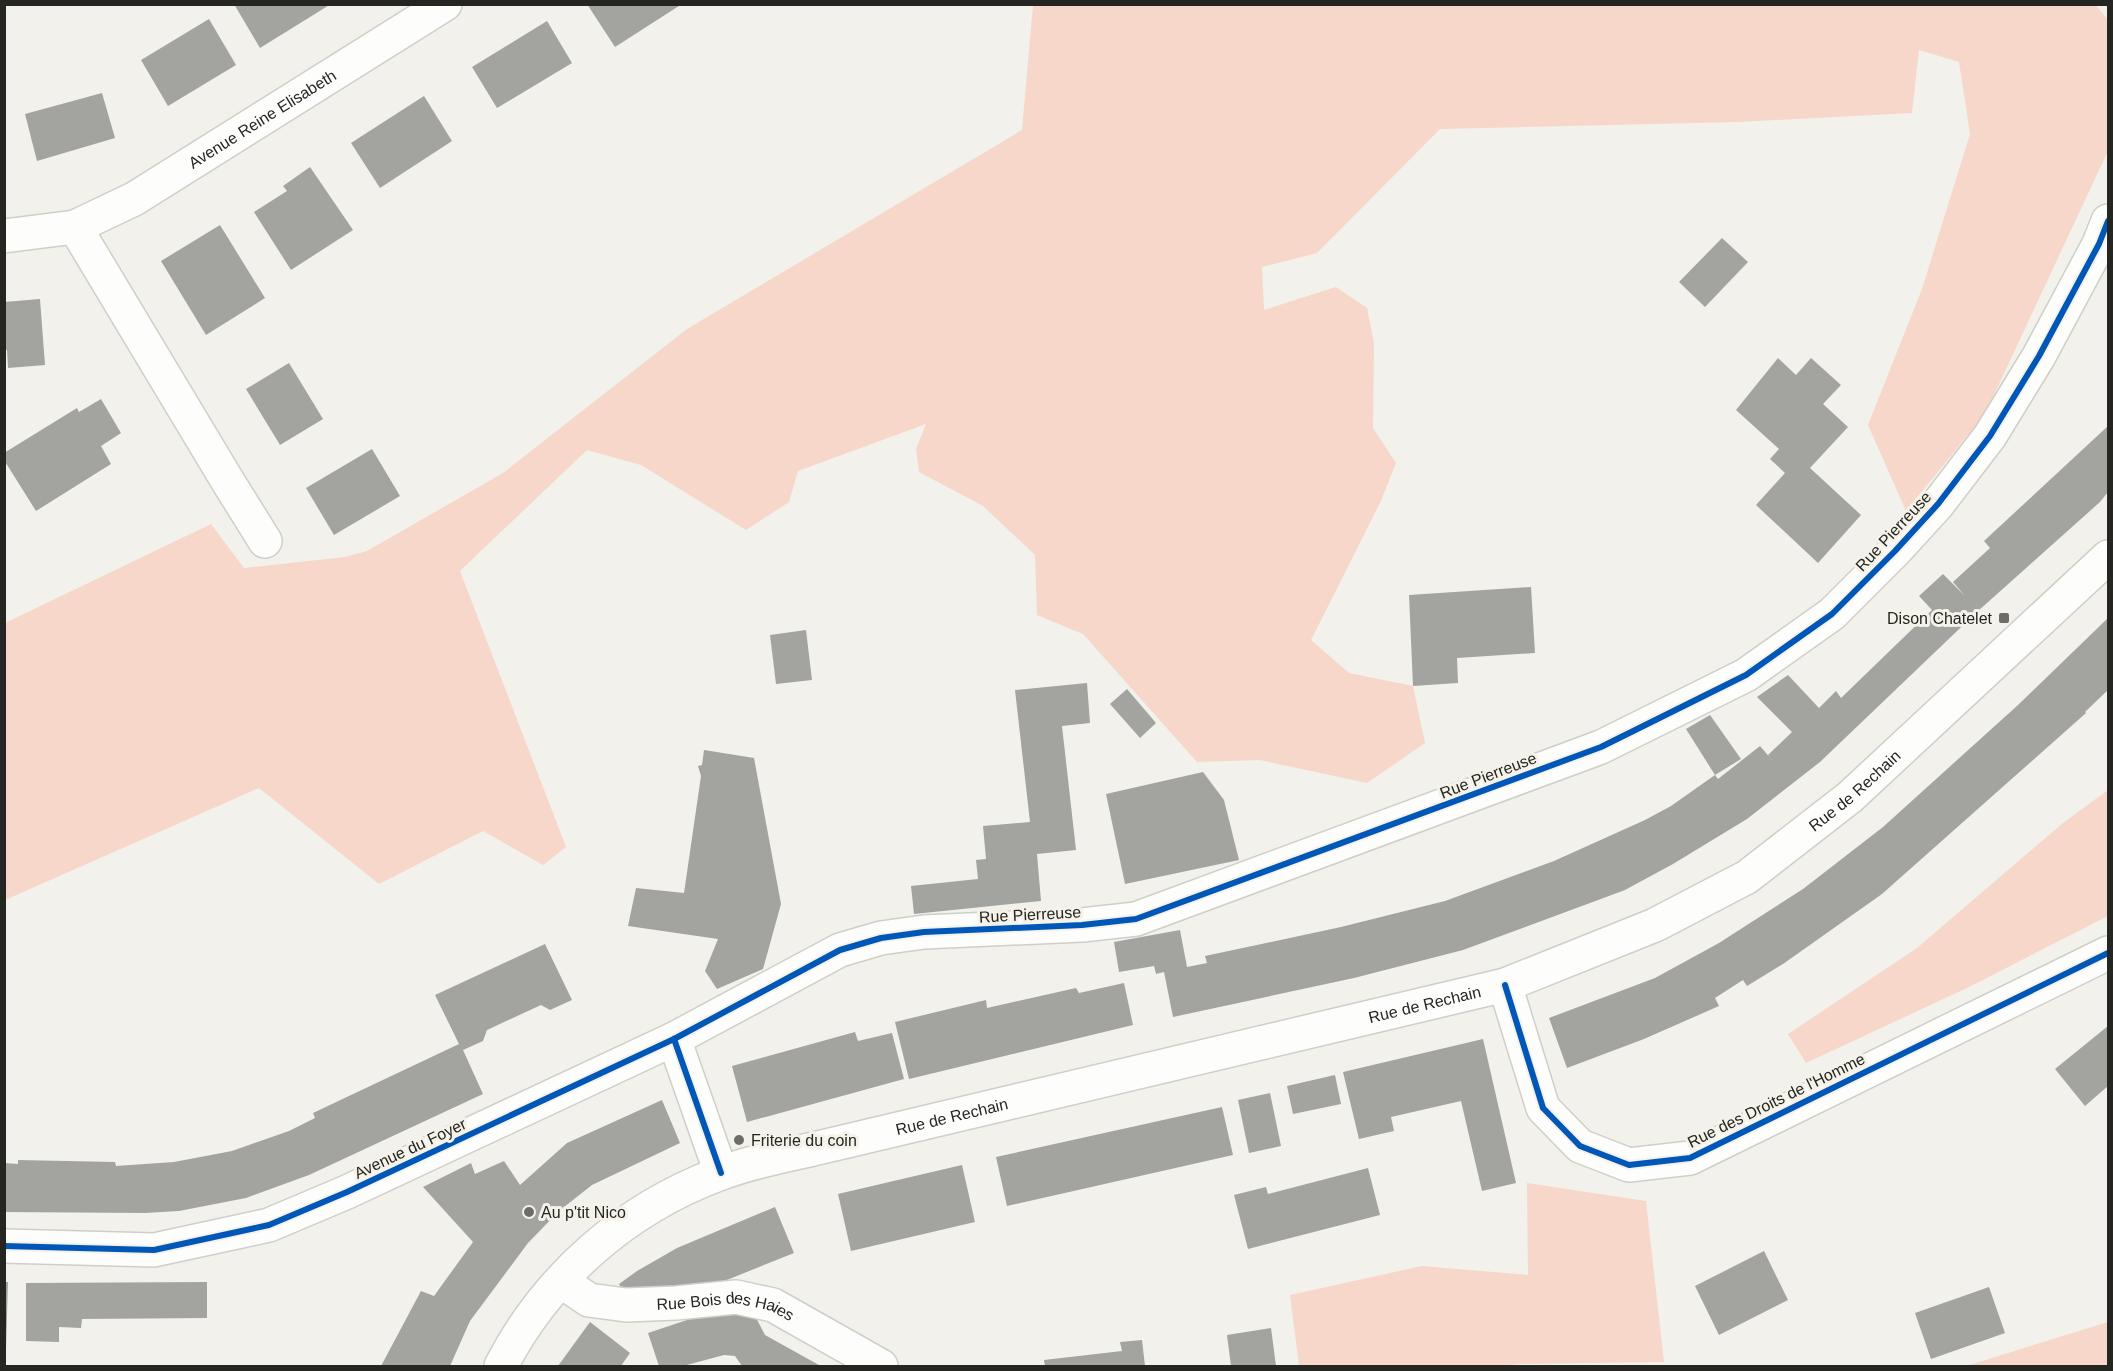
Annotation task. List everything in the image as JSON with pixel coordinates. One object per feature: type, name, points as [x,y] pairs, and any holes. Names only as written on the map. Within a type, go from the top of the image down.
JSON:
[{"type":"street","name":"Avenue Reine Elisabeth","points":[[4,236],[75,227],[134,199],[446,4]]},
{"type":"street","name":"Rue Pierreuse","points":[[674,1039],[840,950],[881,938],[924,932],[1070,926],[1136,918],[1601,747],[1746,675],[1832,614],[1938,504],[1990,436],[2033,366],[2099,244],[2109,221]]},
{"type":"street","points":[[75,227],[266,541]]},
{"type":"street","name":"Rue de Rechain","points":[[501,1366],[531,1316],[594,1247],[619,1226],[654,1203],[721,1173],[1505,985],[1655,925],[1747,877],[1850,797],[2109,557]]},
{"type":"street","name":"Rue des Droits de l'Homme","points":[[1505,985],[1543,1108],[1580,1146],[1629,1165],[1690,1158],[2109,953]]},
{"type":"street","points":[[674,1039],[721,1173]]},
{"type":"street","name":"Avenue du Foyer","points":[[4,1246],[154,1250],[269,1225],[347,1192],[674,1039]]},
{"type":"street","name":"Rue Bois des Haies","points":[[561,1281],[589,1300],[626,1305],[676,1304],[736,1297],[773,1305],[881,1366]]},
{"type":"shaded area","points":[[2095,4],[2108,20],[2108,151],[1985,414],[1906,511],[1868,425],[1922,289],[1970,134],[1959,62],[1919,50],[1912,113],[1739,122],[1440,129],[1317,253],[1262,267],[1264,310],[1336,287],[1367,308],[1374,344],[1373,428],[1396,463],[1380,503],[1311,640],[1349,673],[1413,686],[1425,743],[1367,783],[1260,760],[1197,762],[1083,634],[1037,615],[1035,555],[983,506],[919,472],[916,449],[926,424],[798,471],[789,502],[746,530],[641,465],[587,450],[460,571],[566,847],[543,865],[483,831],[379,884],[259,788],[5,900],[5,623],[211,524],[244,568],[345,557],[367,551],[503,473],[687,329],[1022,130],[1033,5]]},
{"type":"shaded area","points":[[2108,790],[2108,916],[1969,987],[1806,1063],[1788,1034],[1917,948],[2063,823]]},
{"type":"shaded area","points":[[1527,1183],[1646,1201],[1664,1362],[1497,1366],[1299,1366],[1290,1295],[1422,1266],[1528,1275]]},
{"type":"shaded area","points":[[2108,1322],[2108,1366],[1966,1366]]},
{"type":"building","points":[[234,4],[331,4],[260,48]]},
{"type":"building","points":[[587,4],[682,4],[615,47]]},
{"type":"building","points":[[209,19],[236,65],[168,106],[141,60]]},
{"type":"building","points":[[547,21],[572,63],[497,108],[472,67]]},
{"type":"building","points":[[102,93],[115,138],[37,161],[25,114]]},
{"type":"building","points":[[424,96],[452,141],[380,188],[351,143]]},
{"type":"building","points":[[310,167],[353,230],[291,270],[254,212],[287,191],[283,186]]},
{"type":"building","points":[[220,225],[265,298],[206,335],[161,261]]},
{"type":"building","points":[[1722,238],[1748,262],[1705,307],[1679,282]]},
{"type":"building","points":[[40,299],[45,365],[8,368],[7,350],[4,350],[4,302]]},
{"type":"building","points":[[1778,358],[1796,375],[1811,358],[1841,385],[1823,404],[1848,427],[1810,468],[1861,515],[1818,563],[1756,505],[1785,473],[1770,459],[1779,449],[1736,410]]},
{"type":"building","points":[[289,363],[323,419],[280,445],[246,389]]},
{"type":"building","points":[[101,399],[121,433],[101,446],[111,464],[36,511],[4,460],[4,453],[77,408],[79,412]]},
{"type":"building","points":[[2108,426],[2108,492],[2100,502],[1978,611],[1820,762],[1747,819],[1673,864],[1625,890],[1463,950],[1354,978],[1173,1017],[1164,972],[1156,974],[1154,966],[1119,972],[1114,942],[1180,930],[1187,967],[1207,963],[1205,956],[1341,927],[1445,901],[1554,861],[1645,820],[1671,806],[1715,775],[1718,779],[1760,746],[1772,760],[1768,755],[1792,732],[1757,697],[1788,675],[1819,708],[1836,691],[1841,698],[1932,610],[1919,596],[1943,574],[1965,596],[1953,582],[1990,548],[1984,541]]},
{"type":"building","points":[[372,449],[400,496],[334,535],[306,488]]},
{"type":"building","points":[[1531,587],[1535,653],[1457,658],[1458,683],[1413,686],[1409,595]]},
{"type":"building","points":[[2108,618],[2108,690],[2086,713],[1882,894],[1783,964],[1747,986],[1743,980],[1715,998],[1719,1006],[1644,1039],[1567,1068],[1549,1018],[1655,978],[1719,943],[1803,889],[1883,827],[2018,705]]},
{"type":"building","points":[[806,630],[812,680],[776,684],[770,635]]},
{"type":"building","points":[[1087,683],[1090,723],[1062,726],[1076,850],[1037,854],[1041,901],[914,914],[911,886],[978,879],[976,860],[986,859],[983,826],[1030,822],[1015,690]]},
{"type":"building","points":[[1127,689],[1156,723],[1140,738],[1110,704]]},
{"type":"building","points":[[1710,715],[1741,759],[1715,775],[1686,729]]},
{"type":"building","points":[[704,750],[754,758],[781,904],[763,969],[717,989],[705,971],[718,939],[628,926],[636,888],[684,893],[701,776],[698,766],[702,765]]},
{"type":"building","points":[[1203,772],[1224,800],[1239,860],[1125,884],[1106,794]]},
{"type":"building","points":[[545,944],[572,1000],[550,1010],[541,1005],[487,1030],[483,1041],[463,1050],[483,1094],[309,1175],[246,1198],[179,1211],[145,1213],[4,1212],[4,1163],[18,1164],[18,1160],[115,1162],[116,1166],[174,1162],[232,1151],[289,1131],[315,1118],[313,1113],[459,1044],[435,995]]},
{"type":"building","points":[[1124,983],[1133,1025],[909,1079],[895,1022],[986,1000],[987,1008],[1076,988],[1079,993]]},
{"type":"building","points":[[2108,1026],[2108,1086],[2085,1106],[2055,1069]]},
{"type":"building","points":[[855,1032],[858,1041],[892,1033],[904,1079],[747,1122],[732,1066]]},
{"type":"building","points":[[1483,1039],[1516,1183],[1482,1191],[1461,1101],[1391,1117],[1394,1131],[1359,1139],[1343,1072]]},
{"type":"building","points":[[1335,1075],[1341,1104],[1293,1114],[1287,1086]]},
{"type":"building","points":[[1270,1093],[1281,1146],[1249,1153],[1238,1100]]},
{"type":"building","points":[[662,1100],[680,1143],[592,1185],[559,1211],[528,1243],[470,1321],[450,1366],[381,1366],[421,1291],[434,1296],[473,1242],[423,1187],[471,1163],[475,1174],[504,1161],[520,1185],[567,1143]]},
{"type":"building","points":[[1222,1107],[1233,1155],[1007,1206],[996,1157]]},
{"type":"building","points":[[962,1165],[975,1222],[851,1251],[838,1194]]},
{"type":"building","points":[[1368,1168],[1380,1215],[1248,1249],[1234,1195],[1266,1187],[1268,1194]]},
{"type":"building","points":[[775,1207],[794,1253],[697,1292],[625,1295],[619,1284],[677,1248]]},
{"type":"building","points":[[1764,1251],[1788,1300],[1719,1335],[1695,1286]]},
{"type":"building","points":[[4,1282],[8,1282],[6,1350],[4,1350]]},
{"type":"building","points":[[207,1282],[207,1318],[82,1319],[81,1328],[59,1327],[59,1342],[26,1341],[26,1283]]},
{"type":"building","points":[[1989,1287],[2005,1333],[1931,1359],[1915,1313]]},
{"type":"building","points":[[711,1312],[754,1314],[765,1335],[819,1365],[742,1366],[735,1356],[724,1355],[683,1366],[659,1366],[648,1333]]},
{"type":"building","points":[[590,1322],[630,1353],[621,1366],[558,1366]]},
{"type":"building","points":[[1271,1328],[1276,1366],[1231,1366],[1227,1335]]},
{"type":"building","points":[[1142,1340],[1145,1366],[1045,1366],[1044,1360],[1122,1351],[1120,1342]]},
{"type":"cycle path","points":[[674,1039],[840,950],[881,938],[924,932],[1082,925],[1136,919],[1601,747],[1746,675],[1832,614],[1938,504],[1990,436],[2039,356],[2099,244],[2108,221]]},
{"type":"cycle path","points":[[1505,985],[1543,1108],[1580,1146],[1629,1165],[1690,1158],[2108,953]]},
{"type":"cycle path","points":[[4,1246],[154,1250],[269,1225],[347,1192],[674,1039],[721,1173]]},
{"type":"place","name":"Dison Chatelet","points":[[2004,618]]},
{"type":"place","name":"Friterie du coin","points":[[739,1140]]},
{"type":"place","name":"Au p'tit Nico","points":[[529,1212]]}]
